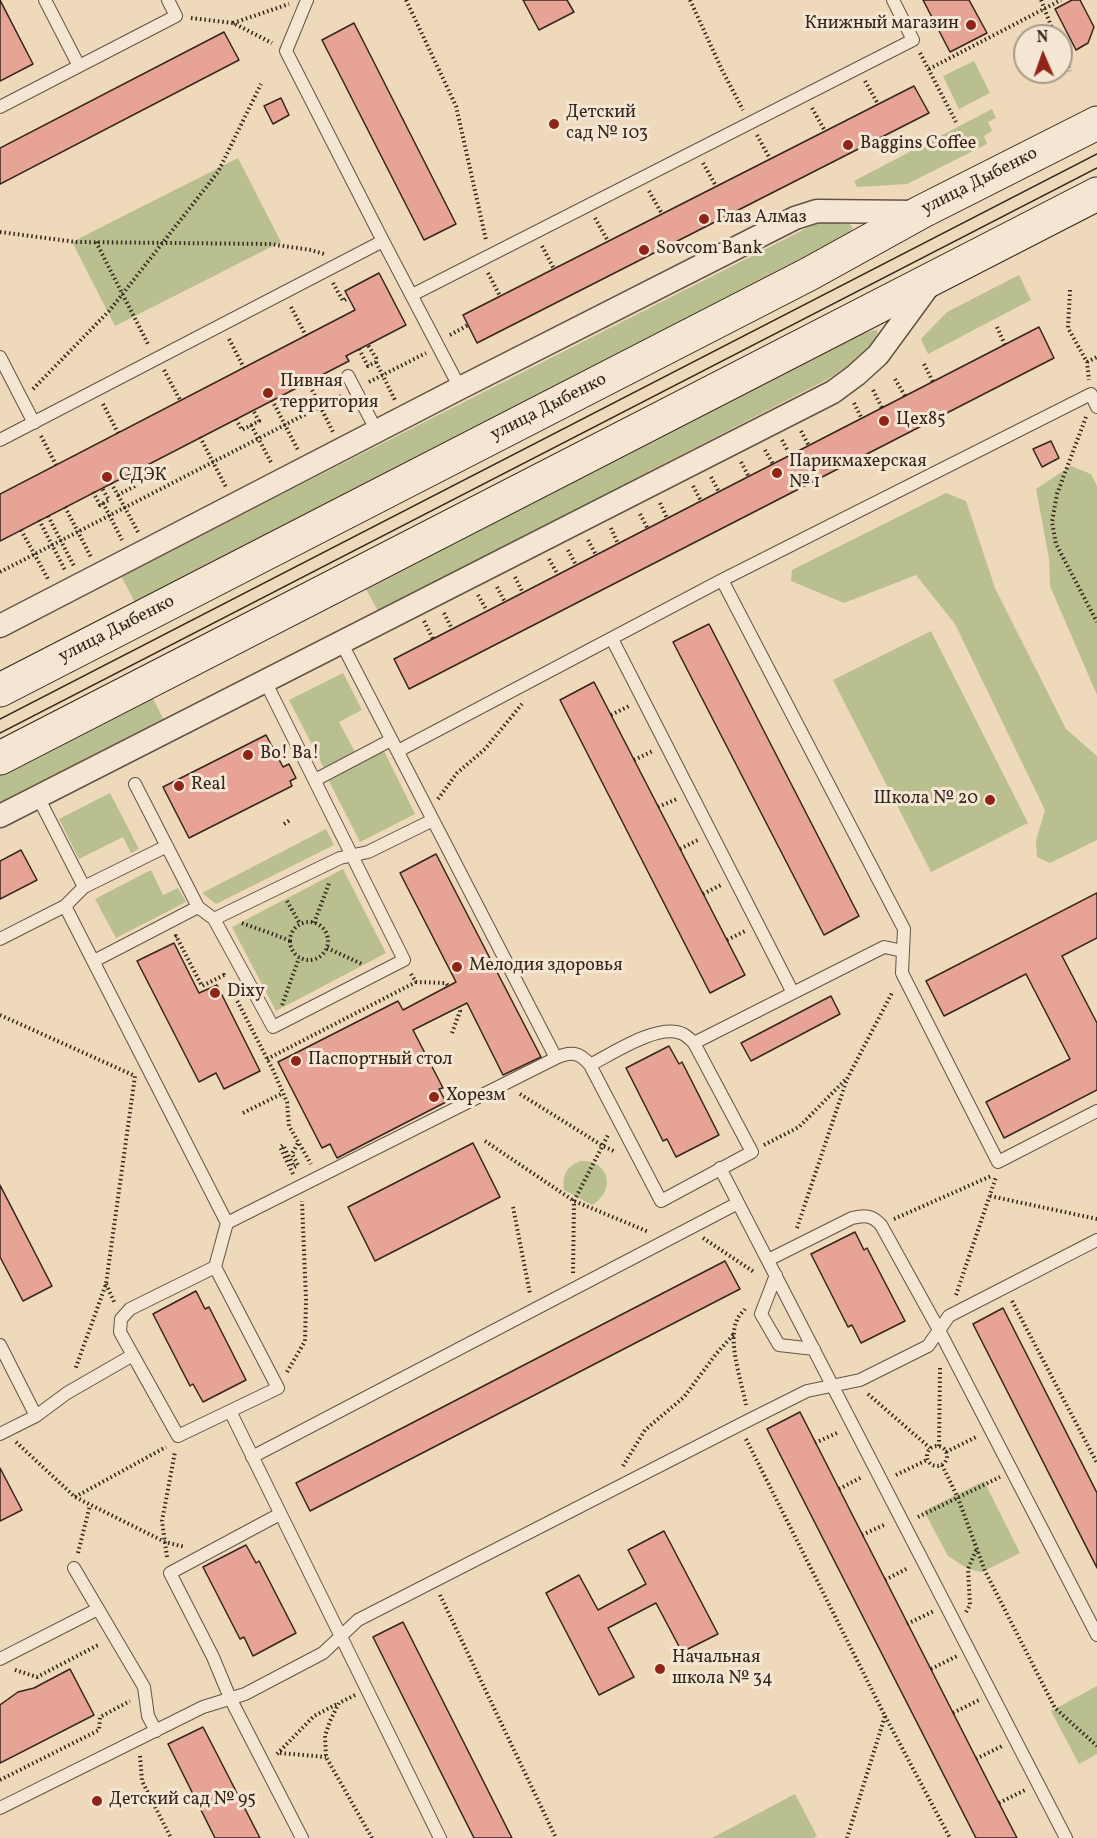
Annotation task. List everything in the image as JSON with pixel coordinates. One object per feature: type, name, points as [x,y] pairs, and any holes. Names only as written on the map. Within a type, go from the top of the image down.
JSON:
[{"type":"main road","name":"улица Дыбенко","points":[[0,690],[809,274],[921,212],[1097,123]]},
{"type":"main road","points":[[0,758],[1097,194]]},
{"type":"street","points":[[0,627],[460,388],[795,218],[817,211],[921,212]]},
{"type":"street","points":[[0,816],[833,392],[856,375],[878,354],[935,277]]},
{"type":"lane","points":[[45,0],[78,66]]},
{"type":"lane","points":[[0,107],[176,16],[168,0]]},
{"type":"lane","points":[[307,0],[286,51],[460,388]]},
{"type":"lane","points":[[412,295],[913,40],[893,0]]},
{"type":"lane","points":[[0,440],[383,241]]},
{"type":"lane","points":[[0,357],[34,423]]},
{"type":"lane","points":[[348,376],[371,420]]},
{"type":"lane","points":[[315,780],[395,745],[535,678],[722,580],[1090,394],[1097,407]]},
{"type":"lane","points":[[722,580],[904,929],[902,973],[998,1162],[1097,1111]]},
{"type":"lane","points":[[612,639],[793,993]]},
{"type":"lane","points":[[341,642],[556,1058]]},
{"type":"lane","points":[[135,784],[198,907],[217,917],[273,1027],[404,960],[266,681]]},
{"type":"lane","points":[[38,797],[84,887]]},
{"type":"lane","points":[[217,917],[340,858],[368,852],[431,816]]},
{"type":"lane","points":[[0,939],[65,906],[84,887],[167,846]]},
{"type":"lane","points":[[65,906],[227,1222],[215,1267],[278,1388],[178,1436],[120,1332],[121,1318],[130,1310],[215,1267]]},
{"type":"lane","points":[[94,961],[198,907]]},
{"type":"lane","points":[[694,1043],[884,947],[903,951]]},
{"type":"lane","points":[[227,1222],[566,1054],[575,1053],[583,1056],[590,1065],[661,1201],[752,1152],[694,1043],[682,1034],[669,1031],[655,1032],[590,1065]]},
{"type":"lane","points":[[720,1168],[768,1260],[772,1279],[814,1349],[1066,1838]]},
{"type":"lane","points":[[252,1457],[738,1203]]},
{"type":"lane","points":[[768,1260],[852,1218],[864,1215],[873,1216],[881,1225],[939,1330],[1097,1635]]},
{"type":"lane","points":[[0,1808],[203,1707],[245,1694],[323,1653],[358,1620],[807,1391],[860,1380],[928,1346],[949,1316],[1097,1240]]},
{"type":"lane","points":[[772,1279],[761,1314],[779,1345],[814,1349]]},
{"type":"lane","points":[[0,1345],[36,1416]]},
{"type":"lane","points":[[2,1433],[36,1416],[67,1394],[133,1355]]},
{"type":"lane","points":[[230,1411],[440,1838]]},
{"type":"lane","points":[[280,1514],[170,1573],[213,1657],[230,1698],[303,1838]]},
{"type":"lane","points":[[74,1568],[144,1687],[148,1716],[156,1731]]},
{"type":"lane","points":[[5,1664],[98,1609]]},
{"type":"path","points":[[233,23],[299,0]]},
{"type":"path","points":[[406,0],[456,106],[485,258],[500,296]]},
{"type":"path","points":[[690,0],[722,70],[770,159]]},
{"type":"path","points":[[1041,0],[1050,24]]},
{"type":"path","points":[[929,69],[1061,0]]},
{"type":"path","points":[[176,16],[233,23],[286,51]]},
{"type":"path","points":[[913,40],[956,122]]},
{"type":"path","points":[[858,68],[878,104]]},
{"type":"path","points":[[22,400],[123,295],[218,172],[261,84]]},
{"type":"path","points":[[806,94],[825,131]]},
{"type":"path","points":[[696,150],[716,186]]},
{"type":"path","points":[[642,178],[662,214]]},
{"type":"path","points":[[588,205],[608,242]]},
{"type":"path","points":[[0,232],[96,243],[270,244],[311,250],[344,261]]},
{"type":"path","points":[[535,232],[554,269]]},
{"type":"path","points":[[96,243],[156,359],[162,365],[180,400]]},
{"type":"path","points":[[327,270],[343,301],[348,298]]},
{"type":"path","points":[[1070,290],[1068,328],[1087,362],[1090,394],[1085,420],[1057,494],[1052,522],[1056,544],[1097,622]]},
{"type":"path","points":[[284,293],[306,336]]},
{"type":"path","points":[[222,325],[244,368]]},
{"type":"path","points":[[459,330],[468,325]]},
{"type":"path","points":[[997,327],[1005,345]]},
{"type":"path","points":[[369,345],[398,406]]},
{"type":"path","points":[[0,572],[438,346]]},
{"type":"path","points":[[359,350],[368,366],[376,362]]},
{"type":"path","points":[[1087,362],[1097,357]]},
{"type":"path","points":[[924,364],[933,382]]},
{"type":"path","points":[[896,379],[905,396]]},
{"type":"path","points":[[308,382],[336,438]]},
{"type":"path","points":[[873,390],[882,408]]},
{"type":"path","points":[[95,391],[118,433]]},
{"type":"path","points":[[272,400],[302,456]]},
{"type":"path","points":[[853,401],[862,419]]},
{"type":"path","points":[[236,419],[242,430],[259,421],[253,410]]},
{"type":"path","points":[[34,423],[56,465]]},
{"type":"path","points":[[251,425],[275,470]]},
{"type":"path","points":[[200,437],[229,493]]},
{"type":"path","points":[[781,437],[790,455]]},
{"type":"path","points":[[806,440],[809,446]]},
{"type":"path","points":[[770,458],[773,465]]},
{"type":"path","points":[[746,471],[749,477]]},
{"type":"path","points":[[710,473],[719,492]]},
{"type":"path","points":[[118,495],[135,486],[128,474]]},
{"type":"path","points":[[111,483],[141,538]]},
{"type":"path","points":[[93,492],[100,505],[109,500],[102,488]]},
{"type":"path","points":[[698,496],[700,501]]},
{"type":"path","points":[[103,503],[125,546]]},
{"type":"path","points":[[65,507],[94,563]]},
{"type":"path","points":[[638,510],[648,529]]},
{"type":"path","points":[[664,512],[668,518]]},
{"type":"path","points":[[48,516],[77,571]]},
{"type":"path","points":[[39,520],[68,576]]},
{"type":"path","points":[[21,530],[50,585]]},
{"type":"path","points":[[615,537],[618,544]]},
{"type":"path","points":[[567,546],[576,565]]},
{"type":"path","points":[[593,549],[596,555]]},
{"type":"path","points":[[554,569],[558,575]]},
{"type":"path","points":[[495,583],[505,602]]},
{"type":"path","points":[[519,586],[523,593]]},
{"type":"path","points":[[483,605],[487,611]]},
{"type":"path","points":[[423,619],[433,639]]},
{"type":"path","points":[[448,623],[452,629]]},
{"type":"path","points":[[431,816],[457,773],[485,749],[520,710],[535,678]]},
{"type":"path","points":[[284,824],[290,820]]},
{"type":"path","points":[[314,923],[340,858]]},
{"type":"path","points":[[279,887],[300,924]]},
{"type":"path","points":[[217,917],[290,940]]},
{"type":"path","points":[[314,923],[326,933],[327,948],[318,958],[312,960],[299,958],[292,950],[291,933],[300,924],[314,923]]},
{"type":"path","points":[[168,940],[176,936],[202,986],[224,975],[287,1101],[289,1126],[307,1159]]},
{"type":"path","points":[[327,948],[380,973]]},
{"type":"path","points":[[273,1027],[299,958]]},
{"type":"path","points":[[404,960],[416,982]]},
{"type":"path","points":[[790,1249],[847,1079],[902,973]]},
{"type":"path","points":[[267,1059],[416,982],[446,983],[448,986]]},
{"type":"path","points":[[452,1033],[460,1011],[458,1007]]},
{"type":"path","points":[[0,1015],[135,1076],[106,1284],[67,1394]]},
{"type":"path","points":[[280,1045],[283,1050]]},
{"type":"path","points":[[762,1146],[799,1127],[847,1079]]},
{"type":"path","points":[[504,1084],[603,1146],[640,1161]]},
{"type":"path","points":[[243,1113],[283,1093]]},
{"type":"path","points":[[573,1289],[574,1201],[617,1118]]},
{"type":"path","points":[[485,1141],[574,1201],[652,1233],[659,1244]]},
{"type":"path","points":[[292,1171],[280,1147],[283,1145],[294,1167],[298,1165],[292,1154],[298,1143]]},
{"type":"path","points":[[881,1225],[997,1173],[949,1316]]},
{"type":"path","points":[[990,1196],[1097,1219]]},
{"type":"path","points":[[278,1388],[305,1341],[306,1300],[302,1202]]},
{"type":"path","points":[[513,1207],[533,1310]]},
{"type":"path","points":[[688,1229],[772,1279],[736,1320],[734,1348],[744,1423],[885,1716],[950,1838]]},
{"type":"path","points":[[1007,1293],[1097,1463]]},
{"type":"path","points":[[618,1488],[623,1467],[645,1430],[684,1397],[734,1334]]},
{"type":"path","points":[[939,1446],[940,1374]]},
{"type":"path","points":[[872,1398],[930,1448]]},
{"type":"path","points":[[815,1443],[853,1425]]},
{"type":"path","points":[[2,1433],[75,1497],[165,1542],[206,1553]]},
{"type":"path","points":[[75,1497],[167,1446],[178,1436]]},
{"type":"path","points":[[170,1573],[162,1521],[178,1436]]},
{"type":"path","points":[[946,1452],[977,1437]]},
{"type":"path","points":[[930,1448],[939,1446]]},
{"type":"path","points":[[930,1448],[926,1456],[927,1460],[934,1466],[942,1465],[946,1461],[946,1452],[939,1446]]},
{"type":"path","points":[[896,1475],[927,1460]]},
{"type":"path","points":[[942,1465],[958,1498],[985,1570],[1055,1708],[1097,1746]]},
{"type":"path","points":[[838,1489],[876,1470]]},
{"type":"path","points":[[916,1518],[998,1478]]},
{"type":"path","points":[[74,1568],[90,1504]]},
{"type":"path","points":[[862,1536],[900,1517]]},
{"type":"path","points":[[970,1605],[968,1569],[977,1548]]},
{"type":"path","points":[[885,1580],[923,1561]]},
{"type":"path","points":[[433,1582],[556,1838]]},
{"type":"path","points":[[907,1624],[946,1605]]},
{"type":"path","points":[[5,1664],[37,1677],[114,1637]]},
{"type":"path","points":[[931,1669],[969,1650]]},
{"type":"path","points":[[263,1761],[280,1753],[314,1716],[366,1689]]},
{"type":"path","points":[[0,1780],[99,1730],[100,1717],[145,1694]]},
{"type":"path","points":[[953,1713],[992,1694]]},
{"type":"path","points":[[339,1703],[326,1736],[327,1757],[372,1838]]},
{"type":"path","points":[[847,1838],[885,1716]]},
{"type":"path","points":[[976,1759],[1015,1739]]},
{"type":"path","points":[[139,1740],[142,1781],[171,1838]]},
{"type":"path","points":[[280,1753],[327,1757]]},
{"type":"path","points":[[999,1803],[1038,1784]]},
{"type":"green space","points":[[974,61],[990,93],[959,109],[943,76]]},
{"type":"green space","points":[[992,109],[996,118],[988,122],[992,131],[984,136],[987,144],[907,184],[857,187],[854,181]]},
{"type":"green space","points":[[238,158],[281,242],[115,326],[72,242]]},
{"type":"green space","points":[[822,222],[850,224],[853,229],[805,264],[136,604],[121,576],[811,226]]},
{"type":"green space","points":[[1019,275],[1031,300],[928,354],[921,339],[947,312]]},
{"type":"green space","points":[[874,330],[878,331],[875,338],[864,352],[828,379],[378,611],[366,589],[409,558],[819,348]]},
{"type":"green space","points":[[1071,466],[1091,474],[1097,486],[1097,695],[1050,586],[1049,558],[1036,489]]},
{"type":"green space","points":[[946,493],[966,501],[995,588],[1066,729],[1097,756],[1097,840],[1050,863],[1037,857],[1036,841],[1045,810],[955,624],[916,575],[844,603],[791,581],[792,570]]},
{"type":"green space","points":[[931,631],[1028,823],[931,872],[833,680]]},
{"type":"green space","points":[[343,673],[362,710],[339,722],[355,752],[324,768],[289,700]]},
{"type":"green space","points":[[150,693],[164,720],[0,805],[0,769]]},
{"type":"green space","points":[[384,751],[415,814],[360,842],[328,779]]},
{"type":"green space","points":[[110,793],[139,849],[131,853],[123,837],[79,859],[59,819]]},
{"type":"green space","points":[[326,829],[334,845],[216,904],[202,893]]},
{"type":"green space","points":[[343,869],[386,953],[276,1011],[232,927]]},
{"type":"green space","points":[[151,870],[163,895],[178,888],[186,902],[116,938],[95,899]]},
{"type":"green space","points":[[580,1161],[598,1165],[606,1177],[605,1192],[592,1205],[564,1190],[566,1172]]},
{"type":"green space","points":[[984,1481],[1020,1553],[982,1572],[968,1569],[948,1556],[924,1511]]},
{"type":"green space","points":[[1097,1686],[1097,1754],[1079,1764],[1051,1711]]},
{"type":"green space","points":[[795,1794],[817,1836],[814,1838],[712,1838]]},
{"type":"building","points":[[0,0],[33,64],[0,81]]},
{"type":"building","points":[[523,0],[567,0],[574,12],[539,30]]},
{"type":"building","points":[[923,0],[969,0],[987,33],[950,52]]},
{"type":"building","points":[[1072,0],[1080,0],[1094,27],[1088,43],[1076,50],[1073,44],[1073,24],[1063,24],[1055,9]]},
{"type":"building","points":[[354,23],[456,224],[424,240],[322,40]]},
{"type":"building","points":[[224,32],[239,60],[0,184],[0,148]]},
{"type":"building","points":[[914,86],[929,113],[477,343],[463,315]]},
{"type":"building","points":[[281,98],[289,115],[273,124],[264,106]]},
{"type":"building","points":[[379,273],[406,325],[346,356],[349,361],[0,541],[0,494],[355,310],[345,291]]},
{"type":"building","points":[[1039,327],[1054,358],[409,689],[394,659]]},
{"type":"building","points":[[1051,441],[1059,458],[1042,467],[1033,449]]},
{"type":"building","points":[[709,624],[859,916],[824,935],[673,642]]},
{"type":"building","points":[[594,682],[745,975],[710,993],[560,700]]},
{"type":"building","points":[[266,735],[283,767],[289,764],[296,778],[290,781],[292,786],[189,838],[163,787]]},
{"type":"building","points":[[21,850],[37,880],[0,899],[0,861]]},
{"type":"building","points":[[436,854],[541,1057],[503,1075],[467,1003],[413,1030],[443,1088],[439,1089],[446,1102],[337,1158],[330,1144],[322,1148],[278,1062],[398,1001],[403,1010],[456,982],[400,873]]},
{"type":"building","points":[[1097,893],[1097,938],[1062,956],[1097,1023],[1097,1090],[1004,1138],[986,1102],[1070,1059],[1026,974],[944,1016],[926,981]]},
{"type":"building","points":[[174,943],[199,993],[217,985],[260,1071],[224,1089],[216,1073],[199,1082],[137,961]]},
{"type":"building","points":[[831,996],[840,1014],[751,1061],[741,1043]]},
{"type":"building","points":[[669,1046],[679,1064],[682,1062],[719,1135],[676,1157],[667,1139],[663,1141],[626,1068]]},
{"type":"building","points":[[473,1143],[500,1197],[375,1261],[348,1207]]},
{"type":"building","points":[[0,1185],[52,1286],[23,1301],[0,1257]]},
{"type":"building","points":[[855,1232],[864,1250],[867,1248],[905,1321],[861,1343],[852,1325],[848,1327],[811,1254]]},
{"type":"building","points":[[725,1261],[740,1289],[310,1511],[296,1483]]},
{"type":"building","points":[[196,1291],[205,1309],[209,1307],[246,1380],[203,1402],[193,1384],[190,1386],[153,1314]]},
{"type":"building","points":[[1003,1308],[1097,1493],[1097,1568],[973,1324]]},
{"type":"building","points":[[800,1412],[1017,1838],[976,1838],[767,1429]]},
{"type":"building","points":[[0,1468],[22,1510],[0,1521]]},
{"type":"building","points":[[664,1531],[718,1634],[682,1652],[656,1603],[608,1628],[634,1677],[599,1695],[546,1593],[579,1575],[598,1610],[646,1584],[628,1550]]},
{"type":"building","points":[[246,1545],[256,1563],[259,1561],[296,1633],[253,1656],[244,1637],[240,1639],[203,1567]]},
{"type":"building","points":[[403,1622],[512,1838],[474,1838],[373,1637]]},
{"type":"building","points":[[70,1669],[94,1715],[0,1763],[0,1705],[18,1692],[34,1688]]},
{"type":"building","points":[[203,1727],[260,1838],[215,1838],[168,1744]]},
{"type":"tram line","points":[[0,719],[1097,154]]},
{"type":"tram line","points":[[0,733],[1097,168]]},
{"type":"place","name":"Книжный магазин","points":[[971,25]]},
{"type":"place","name":"Детский сад № 103","points":[[554,124]]},
{"type":"place","name":"Baggins Coffee","points":[[848,145]]},
{"type":"place","name":"Глаз Алмаз","points":[[704,219]]},
{"type":"place","name":"Sovcom Bank","points":[[644,250]]},
{"type":"place","name":"Пивная территория","points":[[268,393]]},
{"type":"place","name":"Цех85","points":[[884,421]]},
{"type":"place","name":"Парикмахерская № 1","points":[[777,473]]},
{"type":"place","name":"СДЭК","points":[[107,477]]},
{"type":"place","name":"Во! Ва!","points":[[248,755]]},
{"type":"place","name":"Real","points":[[179,786]]},
{"type":"place","name":"Школа № 20","points":[[990,800]]},
{"type":"place","name":"Мелодия здоровья","points":[[457,967]]},
{"type":"place","name":"Dixy","points":[[215,993]]},
{"type":"place","name":"Паспортный стол","points":[[296,1061]]},
{"type":"place","name":"Хорезм","points":[[434,1097]]},
{"type":"place","name":"Начальная школа № 34","points":[[660,1669]]},
{"type":"place","name":"Детский сад № 95","points":[[97,1801]]}]
